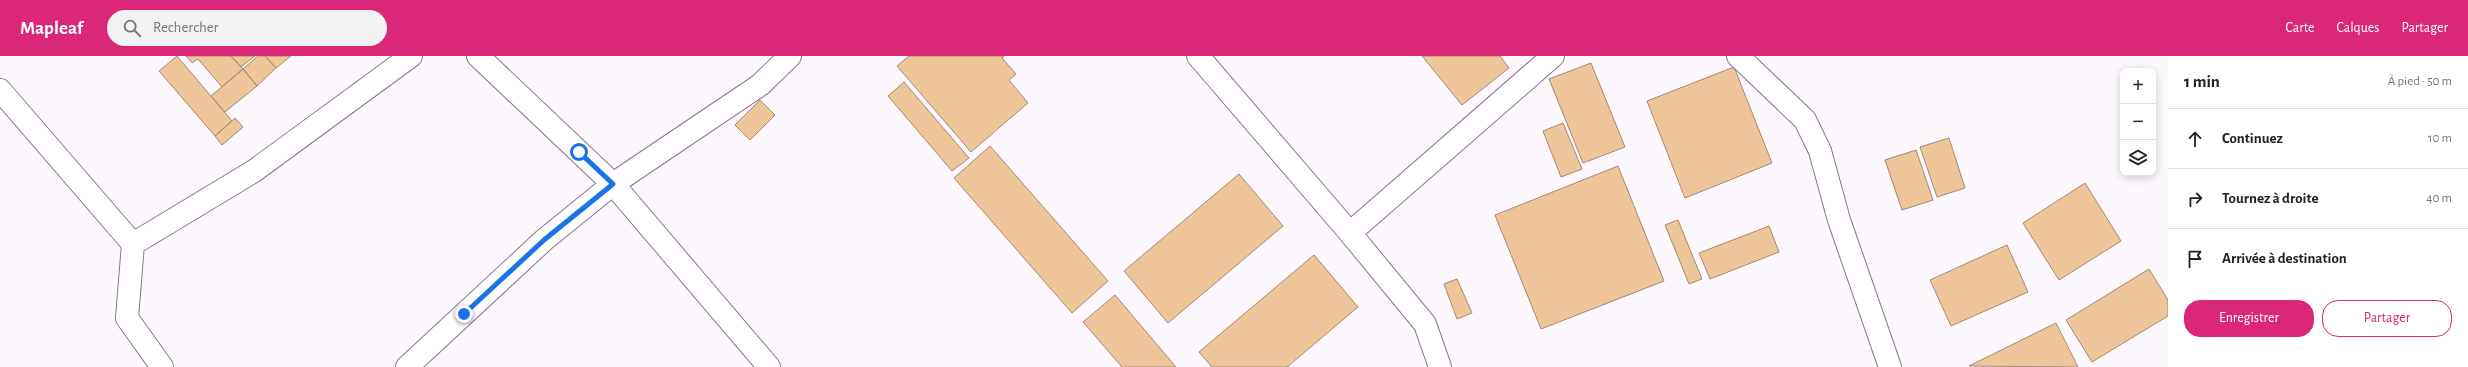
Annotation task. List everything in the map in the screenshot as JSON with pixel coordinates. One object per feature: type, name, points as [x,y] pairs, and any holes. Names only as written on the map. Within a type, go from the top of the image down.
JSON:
[{"type":"street","points":[[133,244],[254,171],[411,56]]},
{"type":"street","points":[[478,56],[613,184],[770,367]]},
{"type":"street","points":[[407,367],[544,240],[613,184],[760,85],[790,56]]},
{"type":"street","points":[[1198,56],[1350,233],[1425,324],[1440,367]]},
{"type":"street","points":[[1350,233],[1553,56]]},
{"type":"street","points":[[1738,56],[1805,120],[1820,151],[1839,220],[1890,367]]},
{"type":"street","points":[[0,90],[133,244],[127,318],[162,367]]},
{"type":"building","points":[[177,56],[232,121],[215,136],[159,71]]},
{"type":"building","points":[[186,56],[231,56],[243,69],[222,87],[198,59],[192,63]]},
{"type":"building","points":[[231,56],[255,56],[241,67]]},
{"type":"building","points":[[258,56],[265,56],[276,68],[257,86],[243,69]]},
{"type":"building","points":[[265,56],[291,56],[276,68]]},
{"type":"building","points":[[909,56],[1004,56],[1002,58],[1016,74],[1009,80],[1028,103],[971,152],[897,66]]},
{"type":"building","points":[[1422,56],[1500,56],[1509,68],[1462,105]]},
{"type":"building","points":[[1591,63],[1625,147],[1583,163],[1549,79]]},
{"type":"building","points":[[1734,67],[1772,163],[1685,198],[1647,101]]},
{"type":"building","points":[[243,69],[257,86],[225,112],[211,96]]},
{"type":"building","points":[[904,82],[969,158],[952,171],[888,96]]},
{"type":"building","points":[[760,100],[775,115],[750,140],[735,125]]},
{"type":"building","points":[[235,118],[243,127],[222,145],[215,136]]},
{"type":"building","points":[[1563,123],[1582,169],[1561,177],[1543,131]]},
{"type":"building","points":[[1949,138],[1965,188],[1937,197],[1920,147]]},
{"type":"building","points":[[990,146],[1108,281],[1072,313],[954,178]]},
{"type":"building","points":[[1916,150],[1933,200],[1902,210],[1885,160]]},
{"type":"building","points":[[1618,166],[1664,281],[1541,329],[1495,215]]},
{"type":"building","points":[[1239,174],[1283,226],[1168,323],[1124,271]]},
{"type":"building","points":[[2085,183],[2121,241],[2059,280],[2023,223]]},
{"type":"building","points":[[1678,220],[1702,279],[1689,284],[1665,225]]},
{"type":"building","points":[[1769,226],[1779,252],[1710,279],[1699,253]]},
{"type":"building","points":[[2007,245],[2028,292],[1951,326],[1930,280]]},
{"type":"building","points":[[1314,255],[1358,307],[1287,367],[1212,367],[1199,352]]},
{"type":"building","points":[[2149,269],[2168,300],[2168,316],[2092,362],[2066,320]]},
{"type":"building","points":[[1457,279],[1472,313],[1457,319],[1444,284]]},
{"type":"building","points":[[1115,295],[1176,367],[1122,367],[1083,322]]},
{"type":"building","points":[[2056,323],[2078,367],[1969,366]]},
{"type":"route","points":[[464,314],[544,240],[613,184],[579,152]]}]
